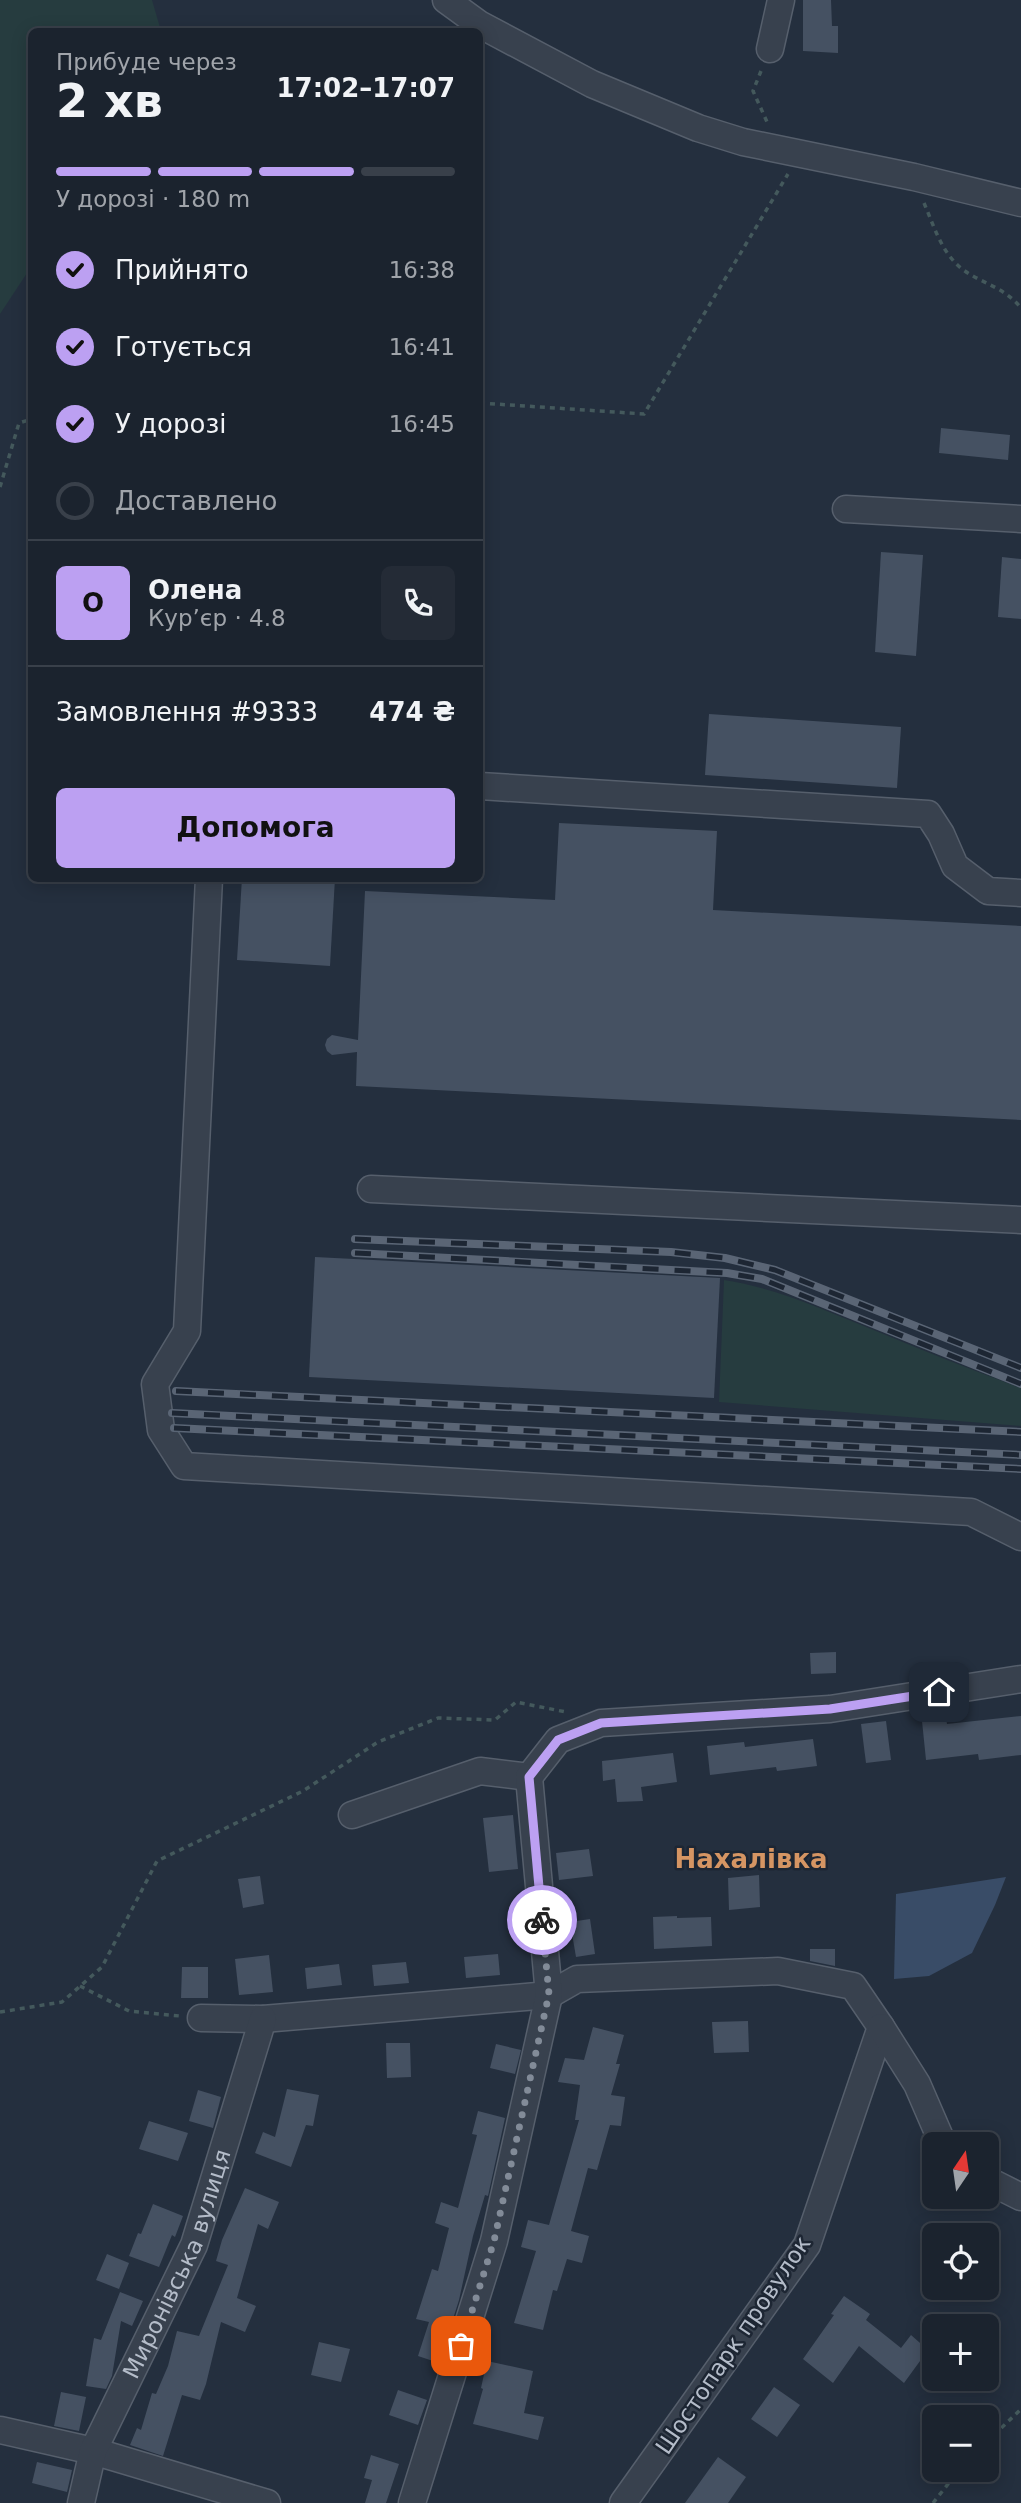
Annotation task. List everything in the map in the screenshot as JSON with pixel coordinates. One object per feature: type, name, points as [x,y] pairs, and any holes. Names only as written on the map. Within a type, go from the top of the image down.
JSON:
[{"type":"street","points":[[446,0],[479,24],[592,84],[698,128],[743,142],[914,177],[1021,203]]},
{"type":"street","points":[[770,50],[781,0]]},
{"type":"street","points":[[846,509],[1021,519]]},
{"type":"street","points":[[483,786],[928,814],[941,834],[955,866],[988,891],[1021,893]]},
{"type":"street","points":[[209,882],[187,1331],[155,1384],[161,1430],[184,1466],[971,1512],[1021,1537]]},
{"type":"street","points":[[371,1189],[1021,1220]]},
{"type":"street","points":[[412,2503],[494,2241],[549,1994],[529,1777],[558,1740],[601,1723],[830,1709],[1021,1679]]},
{"type":"street","points":[[352,1815],[480,1770],[529,1777]]},
{"type":"street","points":[[201,2018],[263,2019],[549,1994],[577,1979],[778,1971],[853,1986],[917,2084],[938,2132]]},
{"type":"street","name":"Миронівська вулиця","points":[[81,2503],[93,2451],[194,2245],[263,2019]]},
{"type":"street","name":"Шостопарк провулок","points":[[623,2503],[807,2245],[881,2027]]},
{"type":"street","points":[[999,2186],[1021,2197]]},
{"type":"street","points":[[0,2430],[93,2451],[267,2503]]},
{"type":"path","points":[[483,403],[644,414],[800,154],[768,124],[753,91],[770,50]]},
{"type":"path","points":[[914,177],[941,244],[962,268],[1010,295],[1021,308]]},
{"type":"path","points":[[0,487],[19,423],[28,420]]},
{"type":"path","points":[[0,2012],[62,2002],[102,1967],[157,1861],[303,1791],[378,1742],[438,1718],[495,1720],[516,1702],[552,1707],[601,1723]]},
{"type":"path","points":[[80,1986],[129,2011],[201,2018]]},
{"type":"path","points":[[999,2430],[1021,2409]]},
{"type":"path","points":[[933,2503],[950,2482]]},
{"type":"green space","points":[[0,0],[152,0],[160,28],[28,28],[28,272],[0,314]]},
{"type":"green space","points":[[724,1280],[801,1301],[1021,1388],[1021,1426],[719,1402]]},
{"type":"water","points":[[1006,1877],[972,1953],[929,1976],[894,1979],[896,1894]]},
{"type":"building","points":[[803,0],[831,0],[832,26],[838,26],[838,53],[803,51]]},
{"type":"building","points":[[941,428],[1010,435],[1008,460],[939,453]]},
{"type":"building","points":[[881,552],[923,555],[916,656],[875,652]]},
{"type":"building","points":[[1002,557],[1021,559],[1021,619],[998,617]]},
{"type":"building","points":[[709,714],[901,727],[897,788],[705,775]]},
{"type":"building","points":[[559,823],[717,831],[713,910],[1021,926],[1021,1120],[356,1086],[357,1052],[332,1055],[325,1045],[332,1035],[358,1040],[365,891],[555,900]]},
{"type":"building","points":[[242,882],[335,882],[330,966],[237,960]]},
{"type":"building","points":[[315,1257],[720,1278],[714,1398],[309,1377]]},
{"type":"building","points":[[836,1652],[836,1673],[811,1674],[810,1653]]},
{"type":"building","points":[[1021,1716],[1021,1755],[979,1760],[978,1754],[926,1760],[922,1721],[946,1718],[947,1724]]},
{"type":"building","points":[[886,1721],[891,1760],[866,1763],[861,1724]]},
{"type":"building","points":[[813,1739],[817,1766],[777,1771],[776,1767],[710,1775],[707,1746],[744,1742],[745,1747]]},
{"type":"building","points":[[673,1753],[677,1782],[641,1787],[643,1801],[617,1802],[615,1779],[603,1781],[602,1761]]},
{"type":"building","points":[[513,1815],[518,1869],[489,1872],[483,1818]]},
{"type":"building","points":[[589,1849],[593,1876],[559,1880],[556,1853]]},
{"type":"building","points":[[759,1875],[760,1907],[729,1910],[728,1878]]},
{"type":"building","points":[[260,1876],[264,1904],[243,1908],[238,1879]]},
{"type":"building","points":[[653,1917],[711,1917],[712,1946],[654,1949]]},
{"type":"building","points":[[590,1919],[595,1954],[576,1957],[570,1922]]},
{"type":"building","points":[[810,1949],[835,1949],[835,1966],[810,1961]]},
{"type":"building","points":[[498,1954],[500,1975],[466,1978],[464,1957]]},
{"type":"building","points":[[269,1955],[273,1992],[239,1995],[235,1959]]},
{"type":"building","points":[[406,1962],[409,1983],[374,1986],[372,1965]]},
{"type":"building","points":[[339,1964],[342,1985],[307,1989],[305,1968]]},
{"type":"building","points":[[182,1967],[208,1967],[208,1998],[181,1998]]},
{"type":"building","points":[[748,2021],[749,2052],[714,2053],[712,2022]]},
{"type":"building","points":[[593,2027],[624,2035],[616,2064],[620,2064],[611,2095],[625,2097],[621,2126],[610,2125],[597,2170],[588,2168],[571,2231],[589,2236],[582,2263],[567,2259],[557,2291],[553,2290],[543,2330],[514,2323],[536,2251],[521,2247],[528,2220],[549,2225],[579,2120],[575,2120],[580,2085],[558,2082],[565,2058],[584,2060]]},
{"type":"building","points":[[386,2043],[410,2043],[411,2077],[387,2078]]},
{"type":"building","points":[[496,2044],[521,2050],[515,2074],[490,2068]]},
{"type":"building","points":[[287,2089],[319,2095],[313,2126],[306,2125],[291,2167],[255,2153],[263,2132],[275,2137]]},
{"type":"building","points":[[198,2090],[221,2097],[213,2128],[189,2121]]},
{"type":"building","points":[[478,2111],[505,2118],[488,2196],[485,2195],[459,2300],[439,2363],[418,2356],[429,2322],[416,2319],[432,2269],[438,2271],[449,2228],[435,2223],[441,2202],[458,2208],[477,2135],[472,2134]]},
{"type":"building","points":[[149,2121],[188,2133],[178,2161],[139,2149]]},
{"type":"building","points":[[245,2188],[279,2202],[268,2229],[258,2224],[237,2298],[256,2306],[245,2332],[221,2322],[200,2400],[182,2395],[163,2456],[130,2445],[137,2428],[141,2430],[152,2393],[156,2394],[168,2366],[177,2331],[199,2336],[228,2265],[216,2261],[222,2240]]},
{"type":"building","points":[[153,2204],[183,2216],[159,2267],[129,2256]]},
{"type":"building","points":[[107,2254],[129,2263],[119,2289],[96,2280]]},
{"type":"building","points":[[120,2292],[143,2301],[132,2326],[121,2321],[112,2376],[106,2389],[86,2386],[94,2338],[101,2340]]},
{"type":"building","points":[[844,2296],[870,2314],[866,2320],[901,2348],[911,2335],[922,2345],[922,2358],[904,2383],[859,2346],[833,2383],[803,2359],[834,2315],[831,2314]]},
{"type":"building","points":[[319,2342],[350,2349],[341,2382],[311,2375]]},
{"type":"building","points":[[487,2361],[533,2371],[524,2413],[544,2417],[538,2440],[473,2424],[483,2389],[481,2388]]},
{"type":"building","points":[[774,2387],[800,2405],[777,2437],[751,2419]]},
{"type":"building","points":[[398,2390],[427,2400],[418,2425],[389,2415]]},
{"type":"building","points":[[61,2392],[86,2397],[79,2431],[54,2426]]},
{"type":"building","points":[[371,2455],[399,2464],[386,2503],[365,2503],[372,2480],[364,2478]]},
{"type":"building","points":[[718,2457],[746,2477],[728,2503],[685,2503]]},
{"type":"building","points":[[37,2462],[72,2470],[67,2492],[32,2483]]},
{"type":"railway","points":[[355,1239],[671,1252],[725,1258],[775,1270],[1021,1368]]},
{"type":"railway","points":[[355,1253],[727,1273],[762,1279],[1021,1384]]},
{"type":"railway","points":[[176,1391],[1021,1432]]},
{"type":"railway","points":[[172,1413],[1021,1455]]},
{"type":"railway","points":[[174,1428],[1021,1469]]},
{"type":"way so far","points":[[461,2346],[494,2241],[549,1994],[542,1920]]},
{"type":"district","name":"Нахалівка","points":[[751,1859]]},
{"type":"route","points":[[542,1920],[529,1777],[558,1740],[601,1723],[830,1709],[939,1692]]}]
